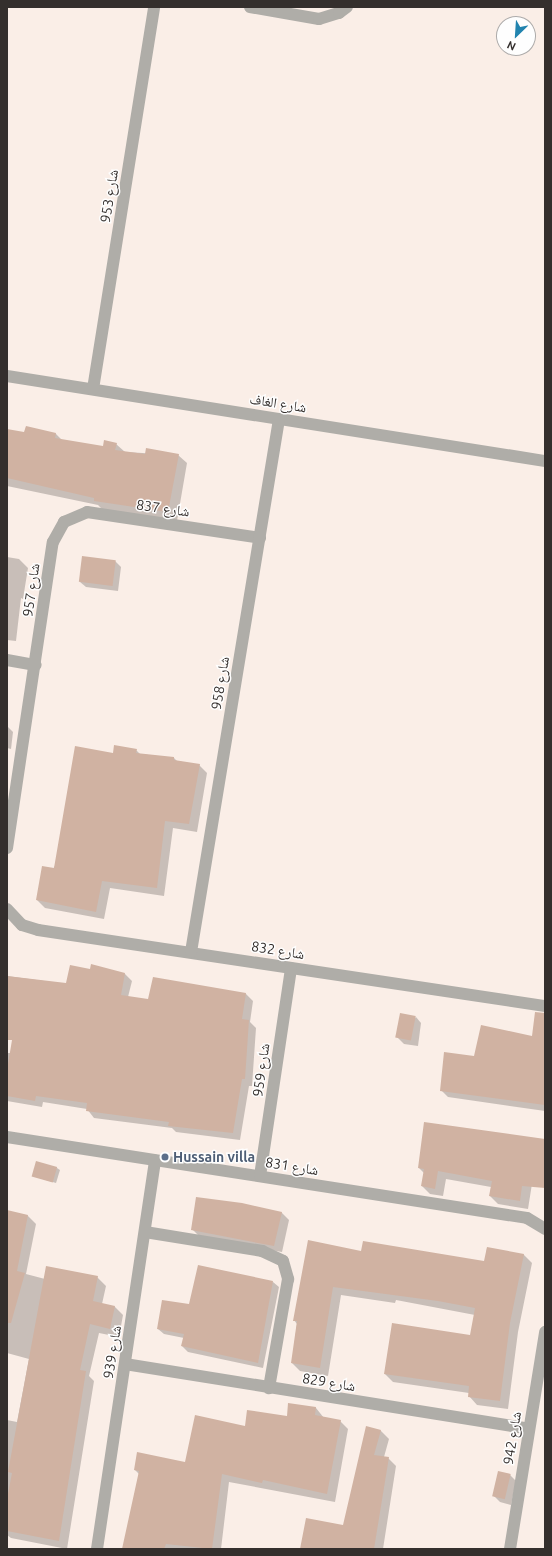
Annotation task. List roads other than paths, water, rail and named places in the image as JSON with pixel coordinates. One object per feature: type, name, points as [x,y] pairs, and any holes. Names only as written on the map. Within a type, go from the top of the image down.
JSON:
[{"type":"street","name":"شارع 953","points":[[93,389],[154,7]]},
{"type":"street","points":[[250,7],[319,19],[339,13],[347,7]]},
{"type":"street","name":"شارع الغاف","points":[[7,376],[545,461]]},
{"type":"street","name":"شارع 958","points":[[191,952],[279,419]]},
{"type":"street","name":"شارع 837","points":[[64,522],[87,512],[260,538]]},
{"type":"street","name":"شارع 957","points":[[7,848],[36,664],[53,542],[64,522]]},
{"type":"street","points":[[7,660],[36,664]]},
{"type":"street","name":"شارع 832","points":[[8,913],[22,925],[38,930],[545,1006]]},
{"type":"street","name":"شارع 959","points":[[260,1176],[291,968]]},
{"type":"street","name":"شارع 831","points":[[7,1137],[527,1218],[545,1229]]},
{"type":"street","name":"شارع 939","points":[[97,1549],[155,1160]]},
{"type":"street","points":[[145,1232],[262,1251],[283,1261],[288,1279],[269,1388]]},
{"type":"street","name":"شارع 942","points":[[510,1549],[545,1332]]},
{"type":"street","name":"شارع 829","points":[[125,1364],[529,1429]]},
{"type":"place","name":"Hussain villa","points":[[165,1157]]}]
